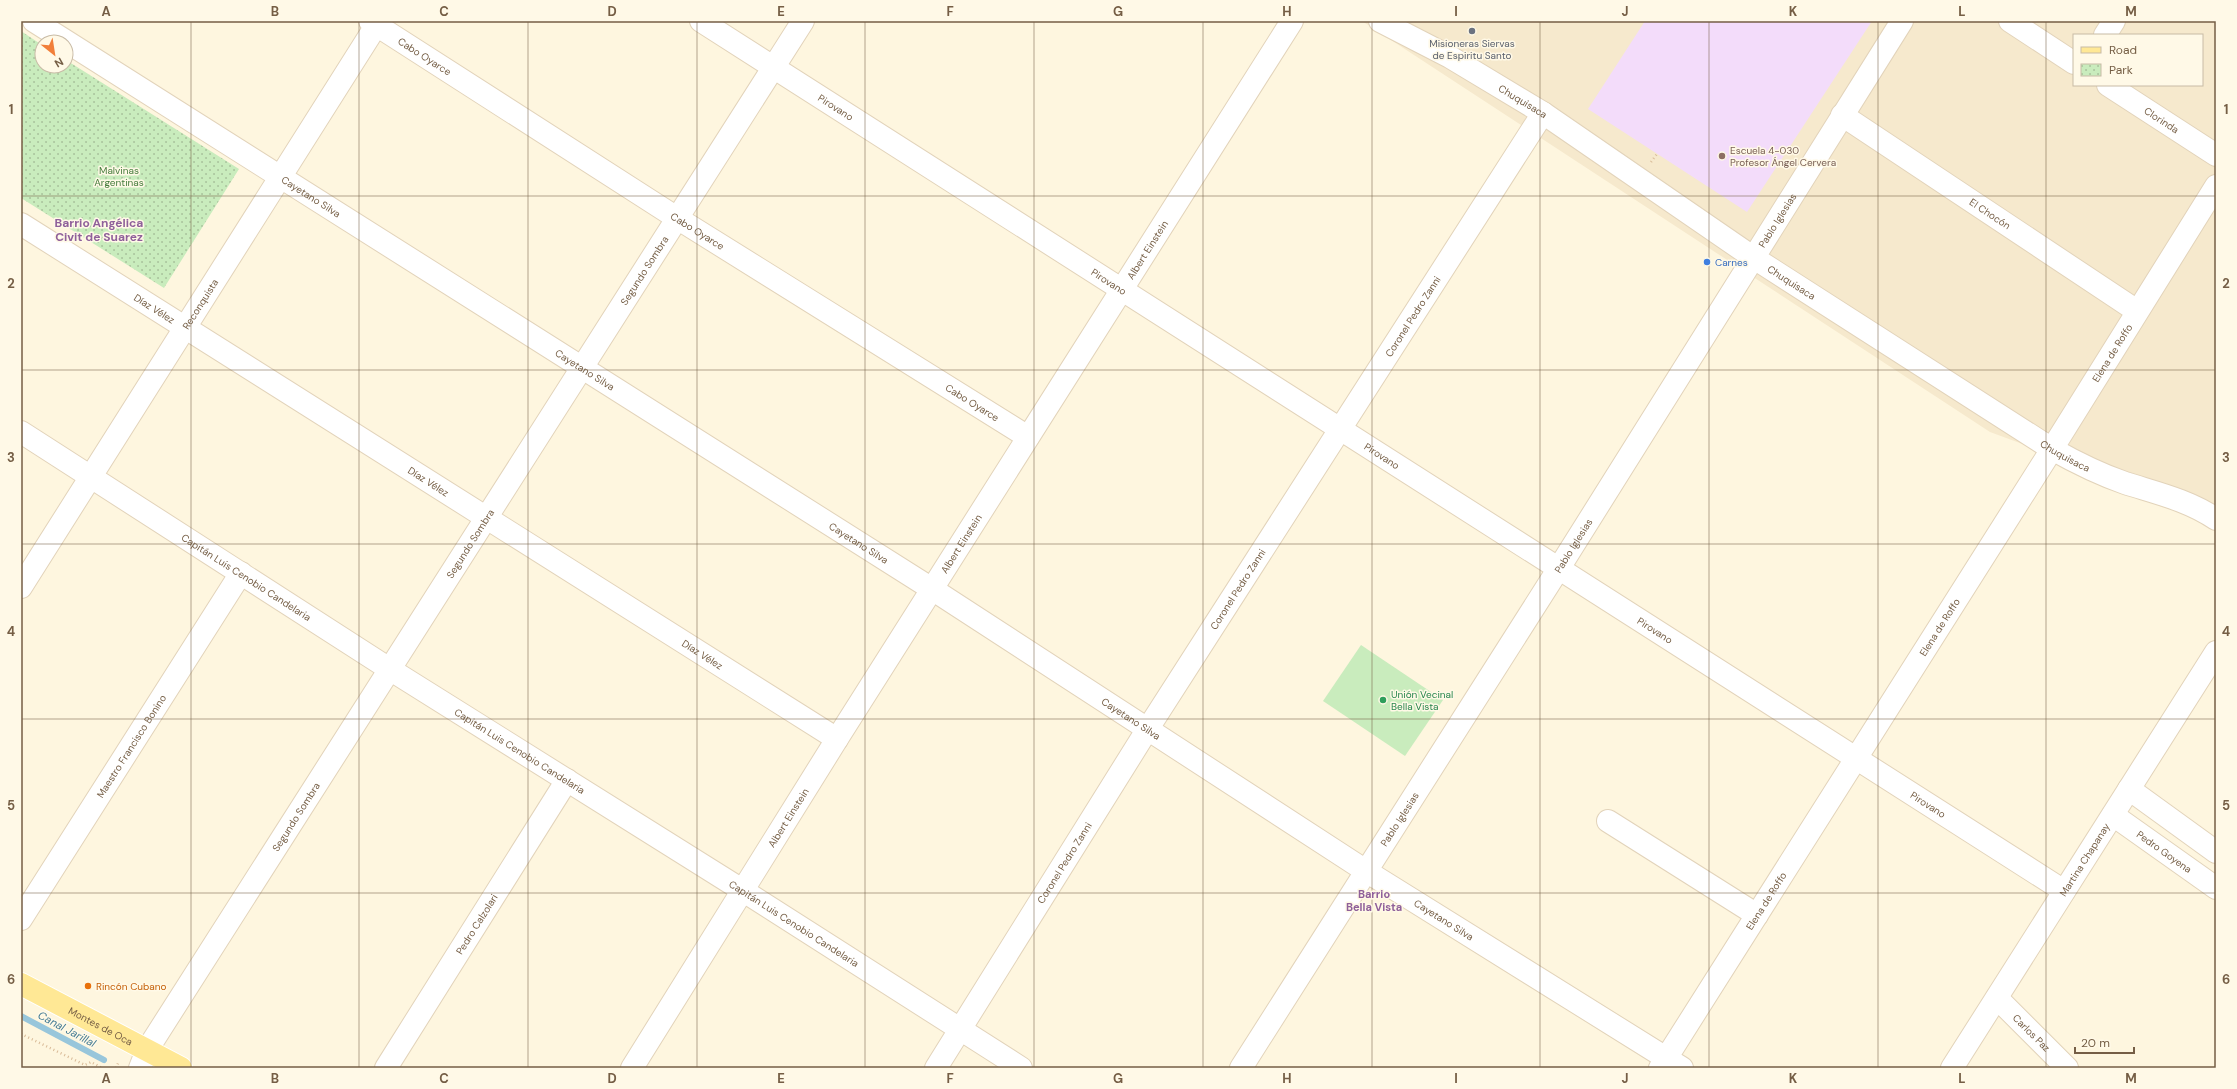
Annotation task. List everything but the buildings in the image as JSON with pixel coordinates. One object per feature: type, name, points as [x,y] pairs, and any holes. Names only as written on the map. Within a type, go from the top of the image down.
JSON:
[{"type":"main road","name":"Montes de Oca","points":[[21,984],[143,1059],[181,1068]]},
{"type":"street","name":"Cayetano Silva","points":[[34,21],[932,590],[1669,1065]]},
{"type":"street","name":"Pirovano","points":[[701,21],[1122,290],[1342,428],[2064,890]]},
{"type":"street","name":"Segundo Sombra","points":[[143,1059],[803,21]]},
{"type":"street","name":"Albert Einstein","points":[[632,1068],[837,739],[1292,21]]},
{"type":"street","name":"Chuquisaca","points":[[1380,21],[1450,58],[1543,113],[1754,258],[2052,449],[2124,483],[2191,504],[2216,519]]},
{"type":"street","name":"Pablo Iglesias","points":[[1241,1068],[1559,568],[1902,21]]},
{"type":"street","points":[[2010,21],[2073,62]]},
{"type":"street","points":[[2106,34],[2114,21]]},
{"type":"street","name":"Reconquista","points":[[21,587],[281,177],[375,22]]},
{"type":"street","name":"Cabo Oyarce","points":[[375,22],[677,218],[1028,437]]},
{"type":"street","name":"Clorinda","points":[[2110,86],[2216,155]]},
{"type":"street","name":"Coronel Pedro Zanni","points":[[936,1068],[1148,730],[1543,113]]},
{"type":"street","name":"El Chocón","points":[[1842,115],[2138,311]]},
{"type":"street","name":"Elena de Roffo","points":[[1669,1065],[1757,915],[2052,449],[2216,186]]},
{"type":"street","name":"Díaz Vélez","points":[[21,224],[837,739]]},
{"type":"street","name":"Capitán Luis Cenobio Candelaria","points":[[21,432],[391,670],[742,890],[1021,1068]]},
{"type":"street","name":"Maestro Francisco Bonino","points":[[21,919],[241,573]]},
{"type":"street","name":"Martina Chapanay","points":[[1952,1068],[2216,652]]},
{"type":"street","name":"Pedro Calzolari","points":[[386,1068],[567,780]]},
{"type":"street","points":[[2129,789],[2216,852]]},
{"type":"street","name":"Pedro Goyena","points":[[2113,815],[2216,888]]},
{"type":"street","points":[[1608,821],[1757,915]]},
{"type":"street","name":"Carlos Paz","points":[[1997,998],[2067,1068]]},
{"type":"path","points":[[21,1034],[85,1065],[91,1062],[102,1068]]},
{"type":"path","points":[[116,1068],[120,1058]]},
{"type":"shaded area","points":[[1362,21],[2216,21],[2216,515],[1990,432]]},
{"type":"shaded area","name":"Escuela 4-030 Profesor Ángel Cervera","points":[[1645,21],[1872,21],[1747,212],[1588,109]]},
{"type":"green space","name":"Malvinas Argentinas","points":[[21,31],[34,40],[34,74],[74,74],[74,65],[239,169],[164,288],[21,198]]},
{"type":"green space","name":"Unión Vecinal Bella Vista","points":[[1361,645],[1443,700],[1405,756],[1323,701]]},
{"type":"waterway","name":"Canal Jarillal","points":[[21,1016],[104,1060]]},
{"type":"place","name":"Misioneras Siervas de Espiritu Santo","points":[[1472,31]]},
{"type":"place","name":"Escuela 4-030 Profesor Ángel Cervera","points":[[1722,156]]},
{"type":"place","name":"Carnes","points":[[1707,262]]},
{"type":"place","name":"Unión Vecinal Bella Vista","points":[[1383,700]]},
{"type":"place","name":"Rincón Cubano","points":[[88,986]]},
{"type":"district","name":"Barrio Angélica Civit de Suarez","points":[[99,230]]},
{"type":"district","name":"Barrio Bella Vista","points":[[1374,900]]}]
